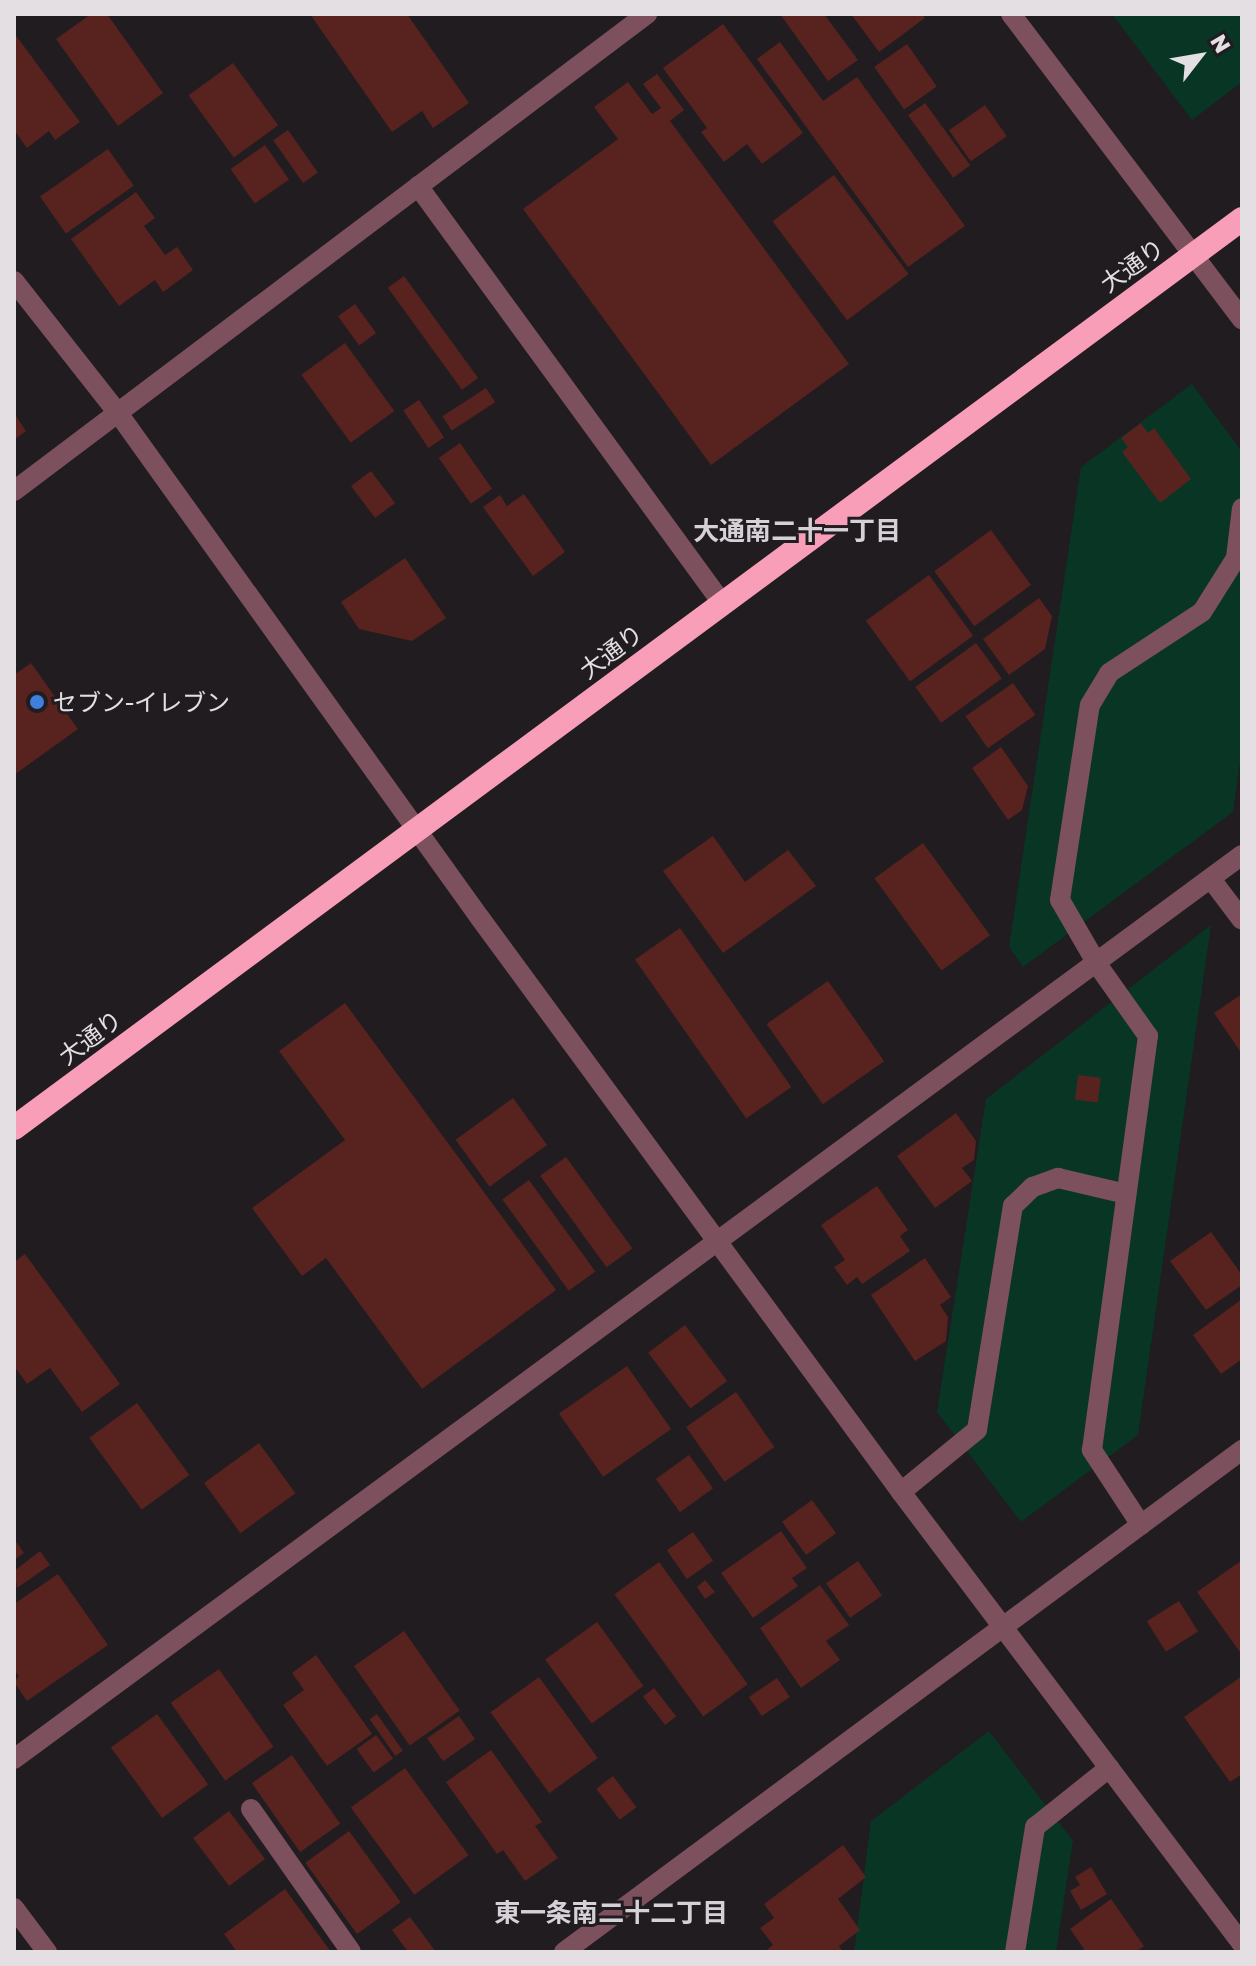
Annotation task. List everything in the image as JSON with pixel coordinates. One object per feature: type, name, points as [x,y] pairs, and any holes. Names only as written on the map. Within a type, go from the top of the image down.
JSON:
[{"type":"highway","name":"大通り","points":[[14,1128],[1242,219]]},
{"type":"street","points":[[14,491],[647,14]]},
{"type":"street","points":[[1011,14],[1242,319]]},
{"type":"street","points":[[418,186],[722,603]]},
{"type":"street","points":[[14,281],[118,413],[417,830],[901,1492],[1242,1944]]},
{"type":"street","points":[[1141,1525],[1092,1450],[1148,1036],[1097,964],[1060,900],[1090,705],[1109,673],[1202,612],[1236,558],[1242,508]]},
{"type":"street","points":[[14,1759],[1242,855]]},
{"type":"street","points":[[1211,879],[1242,920]]},
{"type":"street","points":[[901,1492],[977,1430],[1013,1206],[1033,1187],[1058,1178],[1126,1194]]},
{"type":"street","points":[[564,1952],[1242,1450]]},
{"type":"street","points":[[1015,1952],[1035,1827],[1109,1768]]},
{"type":"street","points":[[251,1809],[351,1952]]},
{"type":"street","points":[[14,1908],[47,1952]]},
{"type":"green space","points":[[1112,14],[1242,14],[1242,82],[1192,120]]},
{"type":"green space","points":[[1192,384],[1242,452],[1242,748],[1233,812],[1023,967],[1009,947],[1081,467]]},
{"type":"green space","points":[[1211,925],[1138,1435],[1021,1522],[937,1412],[986,1099]]},
{"type":"green space","points":[[989,1731],[1073,1841],[1056,1952],[854,1952],[871,1821]]},
{"type":"building","points":[[91,14],[107,14],[163,93],[118,126],[56,39]]},
{"type":"building","points":[[310,14],[407,14],[469,103],[433,128],[422,111],[392,132]]},
{"type":"building","points":[[780,14],[824,14],[858,60],[828,81]]},
{"type":"building","points":[[851,14],[922,14],[925,18],[879,52]]},
{"type":"building","points":[[723,24],[803,133],[762,164],[747,144],[724,162],[701,132],[707,128],[663,68]]},
{"type":"building","points":[[14,33],[80,122],[55,140],[49,131],[27,148],[14,130]]},
{"type":"building","points":[[780,42],[823,101],[857,77],[965,226],[908,267],[757,59]]},
{"type":"building","points":[[907,44],[937,87],[904,110],[874,67]]},
{"type":"building","points":[[233,63],[278,125],[234,158],[189,95]]},
{"type":"building","points":[[657,74],[684,110],[670,121],[849,364],[711,465],[523,209],[618,139],[594,107],[628,82],[652,114],[661,108],[643,84]]},
{"type":"building","points":[[925,103],[970,165],[953,178],[908,115]]},
{"type":"building","points":[[985,105],[1007,136],[971,161],[949,130]]},
{"type":"building","points":[[288,130],[318,173],[303,183],[273,140]]},
{"type":"building","points":[[265,145],[289,179],[255,203],[231,169]]},
{"type":"building","points":[[108,149],[134,186],[66,233],[40,197]]},
{"type":"building","points":[[834,175],[909,274],[847,320],[773,221]]},
{"type":"building","points":[[136,192],[155,218],[144,226],[165,255],[177,247],[193,270],[163,292],[155,280],[119,306],[71,239]]},
{"type":"building","points":[[404,276],[478,378],[462,390],[388,288]]},
{"type":"building","points":[[355,304],[376,333],[359,345],[338,316]]},
{"type":"building","points":[[345,343],[394,411],[351,443],[301,375]]},
{"type":"building","points":[[486,388],[495,402],[452,431],[442,416]]},
{"type":"building","points":[[419,400],[444,437],[428,448],[403,411]]},
{"type":"building","points":[[14,413],[26,431],[14,440]]},
{"type":"building","points":[[1141,423],[1148,433],[1154,428],[1191,479],[1160,503],[1122,452],[1128,447],[1121,438]]},
{"type":"building","points":[[460,443],[492,489],[471,504],[439,458]]},
{"type":"building","points":[[371,471],[395,503],[375,518],[351,486]]},
{"type":"building","points":[[524,494],[565,552],[533,576],[483,507],[500,495],[507,506]]},
{"type":"building","points":[[991,530],[1031,585],[974,626],[934,571]]},
{"type":"building","points":[[405,558],[446,618],[412,641],[359,629],[341,602]]},
{"type":"building","points":[[929,575],[973,636],[910,682],[866,621]]},
{"type":"building","points":[[1039,598],[1052,616],[1045,649],[1009,675],[983,639]]},
{"type":"building","points":[[976,643],[1002,679],[941,723],[915,687]]},
{"type":"building","name":"セブン-イレブン","points":[[31,663],[78,729],[14,775],[14,675]]},
{"type":"building","points":[[1013,683],[1035,715],[988,748],[965,716]]},
{"type":"building","points":[[1001,747],[1028,786],[1022,810],[1008,820],[972,768]]},
{"type":"building","points":[[713,836],[745,882],[788,850],[816,886],[723,953],[663,871]]},
{"type":"building","points":[[923,843],[990,935],[941,970],[874,878]]},
{"type":"building","points":[[680,928],[791,1087],[746,1118],[635,960]]},
{"type":"building","points":[[828,981],[884,1061],[823,1104],[767,1024]]},
{"type":"building","points":[[1242,994],[1242,1054],[1214,1013]]},
{"type":"building","points":[[345,1003],[556,1290],[422,1389],[326,1258],[302,1276],[252,1208],[345,1140],[279,1051]]},
{"type":"building","points":[[1078,1075],[1101,1078],[1098,1103],[1075,1100]]},
{"type":"building","points":[[513,1098],[547,1145],[490,1187],[456,1140]]},
{"type":"building","points":[[956,1113],[976,1141],[974,1160],[962,1168],[972,1181],[935,1208],[897,1156]]},
{"type":"building","points":[[566,1157],[632,1248],[607,1267],[540,1176]]},
{"type":"building","points":[[529,1180],[595,1271],[569,1291],[502,1199]]},
{"type":"building","points":[[877,1186],[908,1230],[900,1236],[910,1251],[862,1284],[857,1277],[847,1285],[834,1267],[845,1260],[821,1225]]},
{"type":"building","points":[[1211,1232],[1242,1275],[1242,1285],[1206,1310],[1170,1261]]},
{"type":"building","points":[[25,1254],[120,1384],[82,1412],[50,1368],[27,1384],[14,1366],[14,1262]]},
{"type":"building","points":[[925,1258],[951,1297],[940,1305],[948,1317],[946,1341],[915,1361],[871,1295]]},
{"type":"building","points":[[1242,1299],[1242,1359],[1221,1374],[1193,1335]]},
{"type":"building","points":[[685,1325],[727,1381],[690,1409],[648,1353]]},
{"type":"building","points":[[627,1366],[671,1429],[603,1477],[559,1414]]},
{"type":"building","points":[[736,1392],[774,1447],[724,1482],[686,1427]]},
{"type":"building","points":[[137,1403],[189,1475],[142,1510],[89,1438]]},
{"type":"building","points":[[259,1443],[295,1493],[240,1533],[204,1483]]},
{"type":"building","points":[[689,1455],[713,1488],[680,1512],[656,1479]]},
{"type":"building","points":[[812,1500],[836,1533],[806,1555],[782,1522]]},
{"type":"building","points":[[781,1531],[807,1568],[792,1578],[798,1586],[753,1618],[721,1573]]},
{"type":"building","points":[[693,1532],[713,1561],[687,1579],[667,1550]]},
{"type":"building","points":[[14,1539],[24,1553],[14,1560]]},
{"type":"building","points":[[40,1551],[50,1565],[17,1588],[14,1571]]},
{"type":"building","points":[[1242,1560],[1242,1655],[1197,1592]]},
{"type":"building","points":[[858,1561],[882,1595],[850,1618],[826,1583]]},
{"type":"building","points":[[659,1562],[748,1684],[703,1716],[615,1594]]},
{"type":"building","points":[[58,1574],[108,1645],[27,1701],[14,1682],[19,1676],[14,1670],[14,1604]]},
{"type":"building","points":[[705,1580],[715,1592],[705,1599],[697,1587]]},
{"type":"building","points":[[820,1585],[849,1625],[826,1641],[840,1660],[801,1688],[760,1628]]},
{"type":"building","points":[[1179,1601],[1198,1632],[1166,1652],[1147,1621]]},
{"type":"building","points":[[597,1622],[643,1686],[592,1724],[545,1660]]},
{"type":"building","points":[[404,1631],[460,1710],[410,1745],[354,1666]]},
{"type":"building","points":[[316,1655],[372,1734],[327,1766],[283,1705],[304,1690],[292,1673]]},
{"type":"building","points":[[219,1669],[273,1747],[225,1781],[171,1703]]},
{"type":"building","points":[[1242,1676],[1242,1774],[1230,1782],[1184,1717]]},
{"type":"building","points":[[539,1677],[598,1758],[549,1793],[490,1712]]},
{"type":"building","points":[[777,1678],[790,1697],[762,1716],[749,1697]]},
{"type":"building","points":[[654,1688],[676,1716],[665,1725],[643,1697]]},
{"type":"building","points":[[157,1714],[208,1784],[162,1818],[111,1748]]},
{"type":"building","points":[[377,1714],[403,1751],[395,1756],[370,1719]]},
{"type":"building","points":[[459,1716],[475,1739],[443,1761],[427,1738]]},
{"type":"building","points":[[376,1735],[393,1758],[374,1773],[357,1749]]},
{"type":"building","points":[[491,1750],[542,1822],[535,1826],[558,1858],[525,1881],[503,1850],[497,1854],[446,1782]]},
{"type":"building","points":[[292,1755],[340,1824],[300,1852],[252,1783]]},
{"type":"building","points":[[405,1768],[468,1855],[414,1895],[351,1807]]},
{"type":"building","points":[[613,1776],[636,1807],[620,1820],[596,1789]]},
{"type":"building","points":[[229,1811],[265,1859],[229,1886],[193,1838]]},
{"type":"building","points":[[349,1831],[401,1902],[357,1934],[305,1863]]},
{"type":"building","points":[[843,1845],[866,1877],[838,1899],[860,1930],[839,1946],[843,1952],[764,1952],[773,1945],[760,1928],[774,1918],[764,1904]]},
{"type":"building","points":[[1091,1867],[1107,1894],[1081,1910],[1070,1891],[1080,1885],[1075,1877]]},
{"type":"building","points":[[285,1889],[331,1952],[237,1952],[224,1934]]},
{"type":"building","points":[[1111,1899],[1144,1946],[1136,1952],[1080,1952],[1084,1949],[1070,1929]]},
{"type":"building","points":[[410,1917],[436,1952],[408,1952],[392,1930]]},
{"type":"place","name":"セブン-イレブン","points":[[37,702]]},
{"type":"district","name":"大通南二十一丁目","points":[[797,531]]},
{"type":"district","name":"東一条南二十二丁目","points":[[611,1913]]}]
